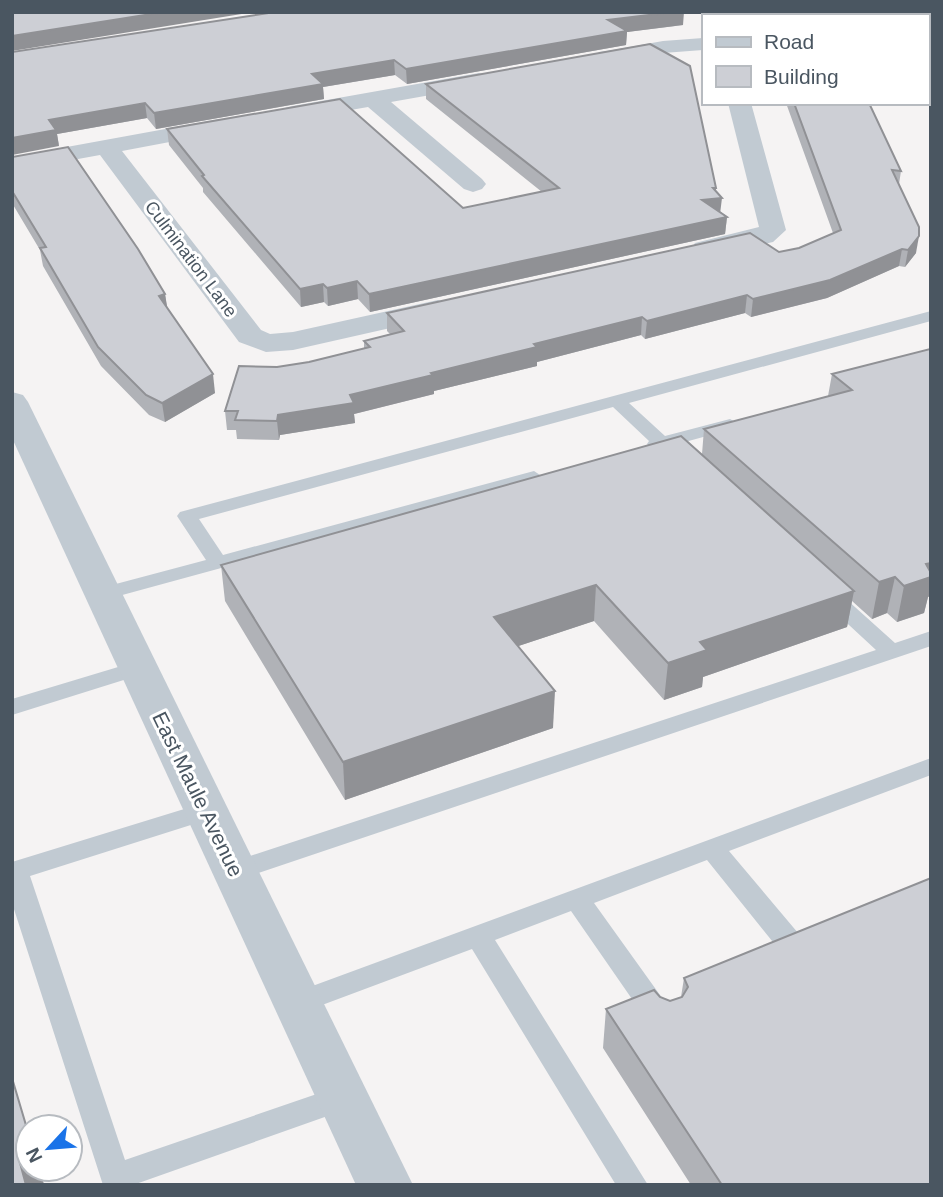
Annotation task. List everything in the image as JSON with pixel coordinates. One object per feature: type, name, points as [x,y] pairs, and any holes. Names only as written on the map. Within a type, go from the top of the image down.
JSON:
[{"type":"street","points":[[584,61],[663,47],[702,44]]},
{"type":"street","points":[[266,118],[504,75]]},
{"type":"street","points":[[373,99],[473,184]]},
{"type":"street","points":[[682,254],[763,236],[773,230],[740,105]]},
{"type":"street","points":[[12,164],[239,123]]},
{"type":"street","name":"Culmination Lane","points":[[106,146],[250,336],[266,343],[293,341],[467,302]]},
{"type":"street","name":"East Maule Avenue","points":[[12,402],[384,1185]]},
{"type":"lane","points":[[218,564],[187,516],[931,316]]},
{"type":"lane","points":[[616,400],[681,461]]},
{"type":"lane","points":[[635,450],[742,421]]},
{"type":"lane","points":[[104,594],[554,472]]},
{"type":"lane","points":[[812,579],[892,652]]},
{"type":"lane","points":[[235,871],[931,638]]},
{"type":"lane","points":[[12,707],[138,668]]},
{"type":"lane","points":[[298,1003],[931,766]]},
{"type":"lane","points":[[207,811],[13,867],[115,1177],[343,1098]]},
{"type":"lane","points":[[712,848],[799,954]]},
{"type":"lane","points":[[576,898],[666,1025]]},
{"type":"lane","points":[[478,936],[633,1185]]},
{"type":"building","points":[[12,12],[164,12],[12,36]]},
{"type":"building","points":[[275,12],[674,12],[608,20],[627,31],[406,69],[394,60],[312,74],[323,84],[154,113],[145,103],[49,120],[56,130],[12,138],[12,52]]},
{"type":"building","points":[[764,12],[827,14],[764,14]]},
{"type":"building","points":[[650,44],[690,66],[716,188],[713,188],[722,198],[702,200],[727,217],[369,294],[357,281],[327,288],[323,284],[300,289],[202,176],[204,175],[167,129],[340,99],[463,208],[559,188],[426,84]]},
{"type":"building","points":[[795,105],[870,105],[901,171],[892,170],[919,227],[919,236],[908,250],[902,249],[830,280],[753,299],[747,295],[647,321],[642,317],[534,344],[537,347],[350,395],[354,403],[278,415],[277,421],[235,420],[238,411],[225,411],[239,366],[277,367],[370,347],[364,341],[404,331],[387,313],[750,233],[779,252],[799,248],[841,230]]},
{"type":"building","points":[[68,147],[138,249],[165,294],[159,296],[213,374],[162,403],[146,395],[98,347],[40,248],[46,247],[12,191],[12,157]]},
{"type":"building","points":[[930,349],[931,563],[926,564],[931,577],[904,586],[895,577],[879,582],[704,429],[852,390],[832,374]]},
{"type":"building","points":[[681,436],[854,591],[700,642],[707,650],[668,663],[596,585],[494,617],[555,691],[343,762],[221,565]]},
{"type":"building","points":[[931,878],[931,1185],[722,1185],[606,1009],[654,990],[660,997],[670,1001],[682,997],[688,987],[684,978]]},
{"type":"building","points":[[12,1078],[22,1113],[14,1113],[14,1183],[26,1185],[12,1185]]}]
